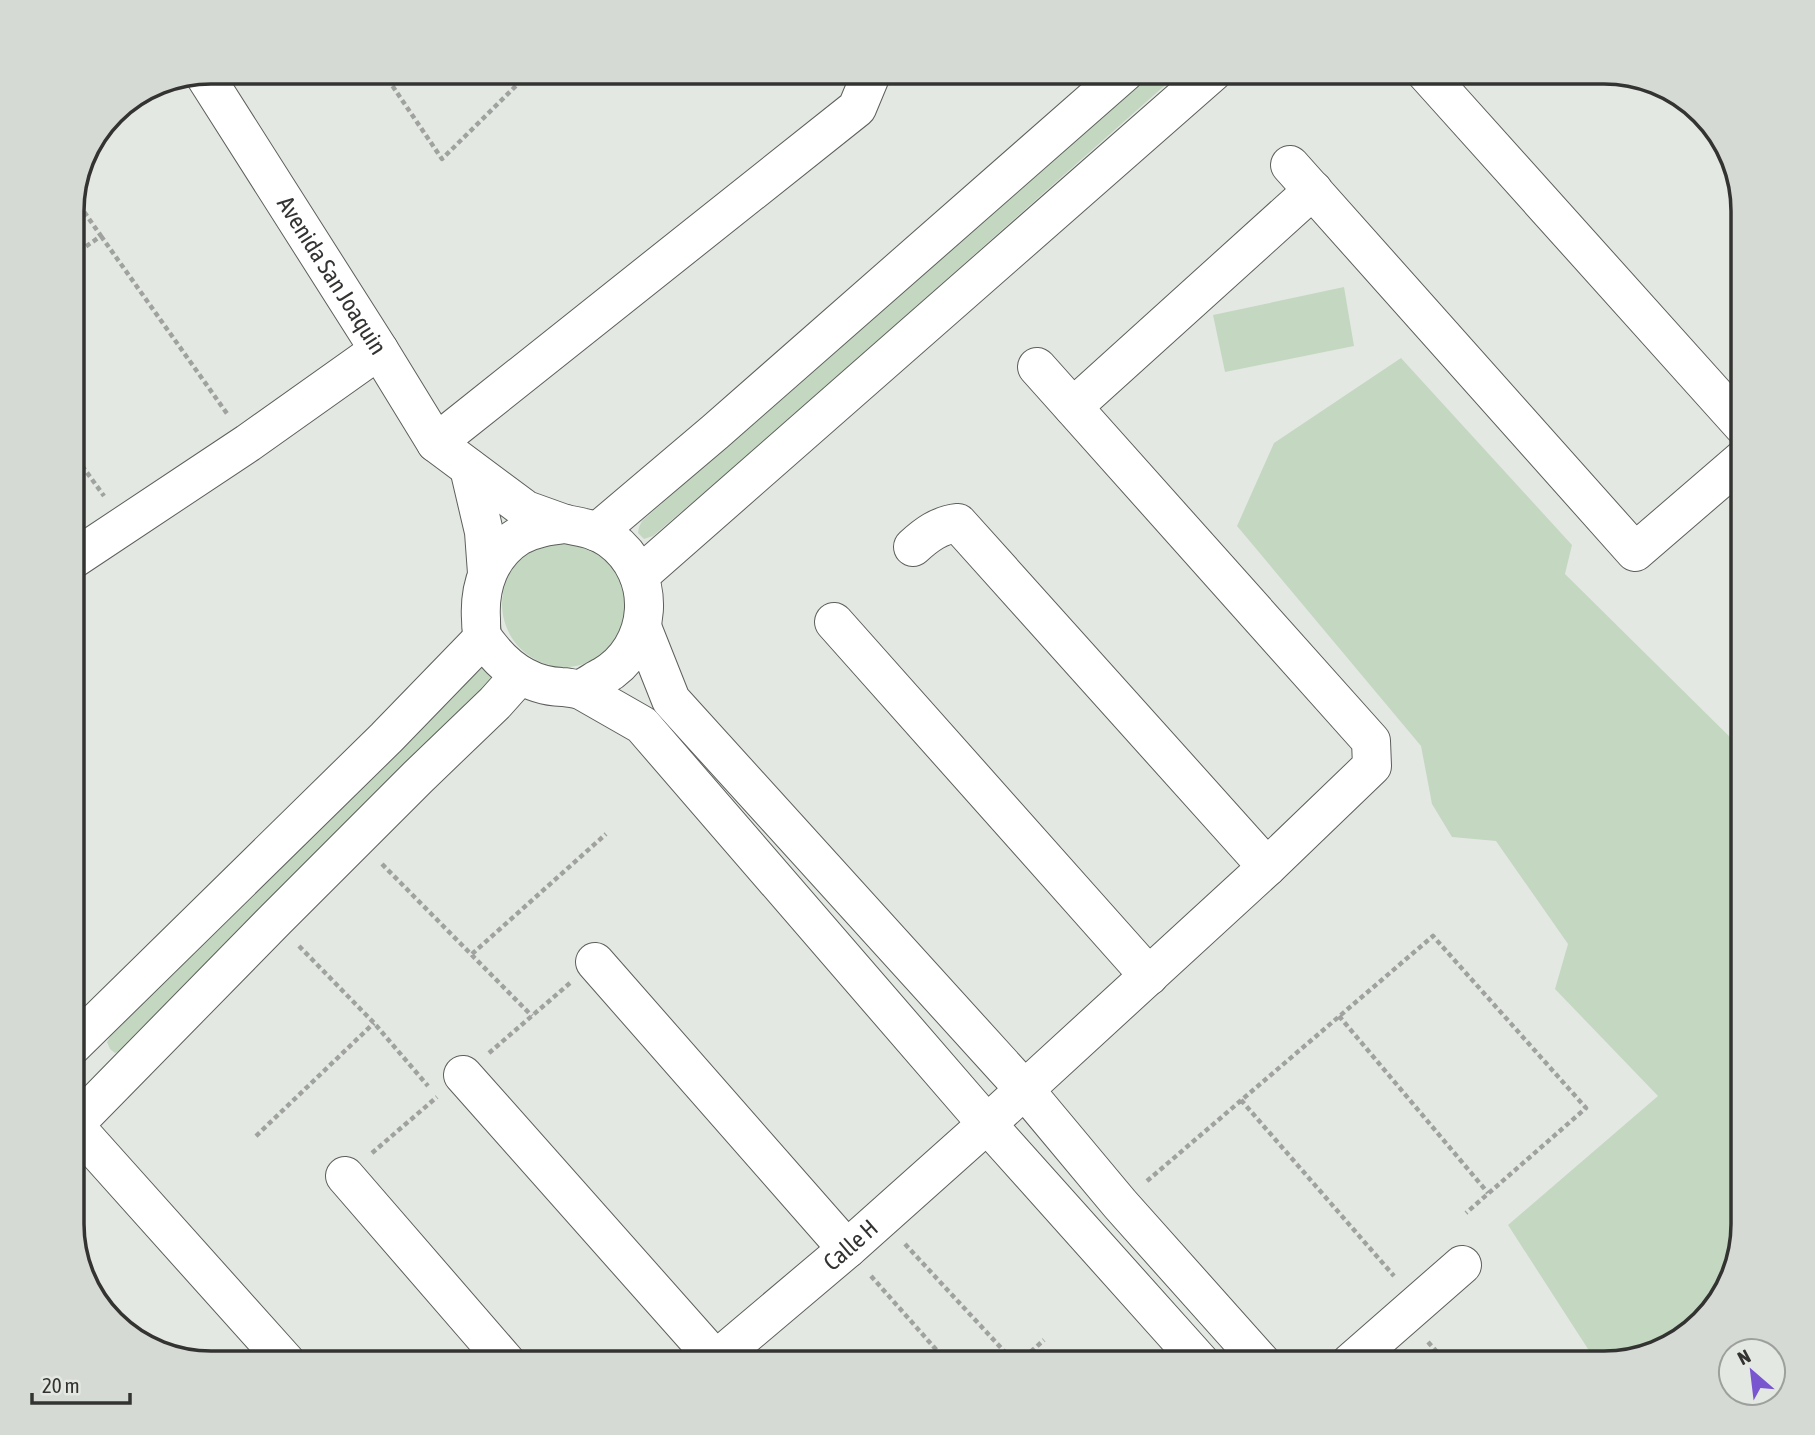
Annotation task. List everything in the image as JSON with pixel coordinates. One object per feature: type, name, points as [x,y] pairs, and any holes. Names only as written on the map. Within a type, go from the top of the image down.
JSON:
[{"type":"street","name":"Avenida San Joaquin","points":[[210,84],[436,443],[526,510],[581,528]]},
{"type":"street","points":[[436,443],[857,107],[867,84]]},
{"type":"street","points":[[581,528],[715,432],[1111,84]]},
{"type":"street","points":[[639,576],[1199,84]]},
{"type":"street","points":[[1436,84],[1731,413]]},
{"type":"street","points":[[1073,407],[1302,177],[1635,552],[1731,469]]},
{"type":"street","points":[[84,552],[248,443],[379,350]]},
{"type":"street","name":"Calle H","points":[[727,1351],[847,1249],[987,1124],[1267,867],[1372,766],[1371,741],[1037,367]]},
{"type":"street","points":[[469,468],[484,532],[487,573]]},
{"type":"street","points":[[913,547],[926,535],[947,524],[958,523],[1267,867]]},
{"type":"street","points":[[579,689],[614,670],[631,651],[642,627],[645,601],[639,576],[628,555],[610,539],[581,528],[541,527],[518,537],[500,553],[487,573],[481,596],[483,638],[504,663],[520,675],[547,687],[579,689],[642,725],[987,1124],[1190,1351]]},
{"type":"street","points":[[834,622],[1149,976]]},
{"type":"street","points":[[642,627],[671,700],[1024,1089],[1120,1204],[1251,1351]]},
{"type":"street","points":[[84,1034],[386,738],[483,638]]},
{"type":"street","points":[[84,1114],[357,838],[495,704],[520,675]]},
{"type":"street","points":[[595,962],[847,1249]]},
{"type":"street","points":[[446,1081],[704,1351]]},
{"type":"street","points":[[84,1137],[277,1351]]},
{"type":"street","points":[[345,1176],[497,1351]]},
{"type":"street","points":[[1364,1351],[1462,1265]]},
{"type":"path","points":[[391,84],[442,159],[518,84]]},
{"type":"path","points":[[84,211],[248,443]]},
{"type":"path","points":[[84,248],[101,236]]},
{"type":"path","points":[[84,469],[125,525]]},
{"type":"path","points":[[472,954],[606,834]]},
{"type":"path","points":[[357,838],[532,1016]]},
{"type":"path","points":[[275,920],[374,1023],[446,1081]]},
{"type":"path","points":[[1120,1204],[1433,936],[1586,1108],[1466,1213]]},
{"type":"path","points":[[1339,1016],[1488,1194]]},
{"type":"path","points":[[257,1136],[374,1023]]},
{"type":"path","points":[[1241,1100],[1418,1303]]},
{"type":"path","points":[[881,1217],[1005,1351]]},
{"type":"path","points":[[847,1249],[937,1351]]},
{"type":"path","points":[[1031,1351],[1044,1340]]},
{"type":"green space","points":[[1136,84],[1166,84],[762,443],[653,536],[644,539],[638,533],[642,521]]},
{"type":"green space","points":[[1344,287],[1354,346],[1225,372],[1213,315]]},
{"type":"green space","points":[[1401,358],[1572,545],[1565,574],[1731,738],[1730,1241],[1718,1280],[1705,1301],[1681,1325],[1660,1338],[1629,1349],[1589,1351],[1508,1225],[1658,1096],[1555,989],[1568,944],[1496,841],[1452,837],[1432,804],[1421,746],[1237,526],[1274,443]]},
{"type":"green space","points":[[565,541],[589,546],[610,559],[623,580],[628,604],[623,628],[610,649],[589,662],[565,667],[541,662],[520,649],[507,628],[502,604],[507,580],[520,559],[541,546]]},
{"type":"green space","points":[[481,663],[501,674],[121,1051],[115,1053],[110,1049],[107,1042],[112,1033]]}]
